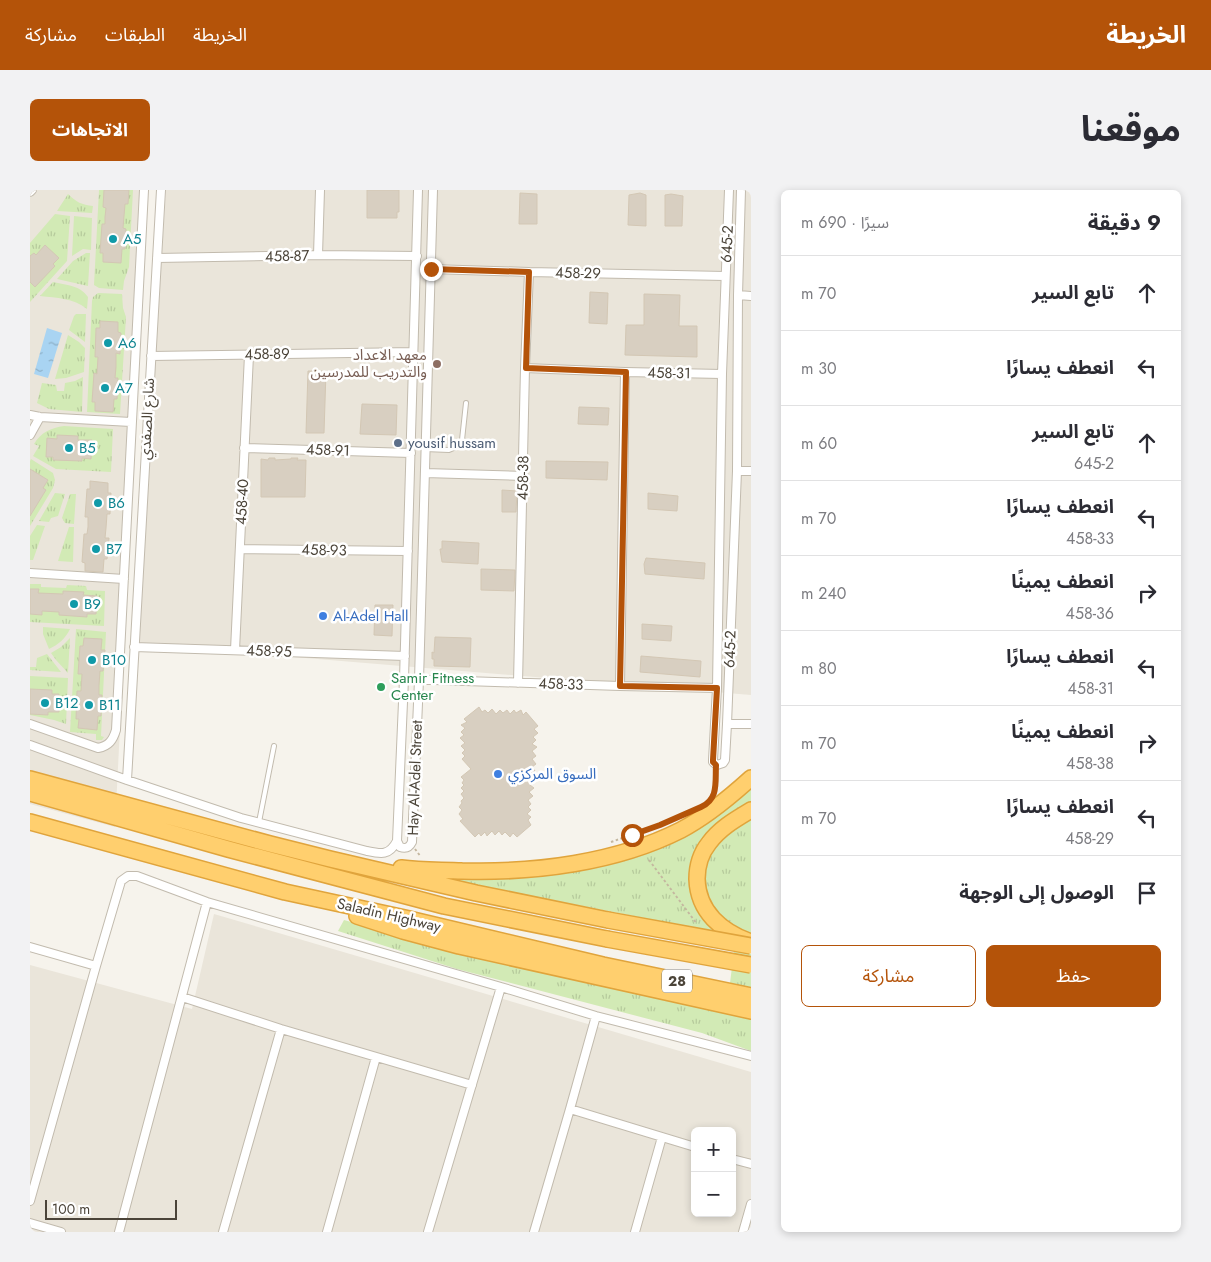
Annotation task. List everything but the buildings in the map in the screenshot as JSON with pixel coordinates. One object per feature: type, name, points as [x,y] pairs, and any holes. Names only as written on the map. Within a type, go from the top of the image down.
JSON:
[{"type":"highway","points":[[330,859],[367,862],[406,869],[475,871],[582,862],[614,855],[662,839],[682,829],[716,807],[751,778]]},
{"type":"highway","points":[[30,779],[270,844],[476,893],[608,920],[751,946]]},
{"type":"highway","name":"Saladin Highway","points":[[30,793],[228,849],[444,906],[607,939],[751,965]]},
{"type":"highway","points":[[751,810],[733,820],[715,836],[704,851],[698,871],[698,887],[701,901],[708,914],[731,934],[751,942]]},
{"type":"highway","name":"Saladin Highway","points":[[30,822],[285,892],[405,918],[603,965],[751,996]]},
{"type":"highway","points":[[285,892],[431,939],[751,1010]]},
{"type":"street","points":[[30,724],[98,748],[104,747],[111,741],[116,730],[144,190]]},
{"type":"street","name":"شارع الصفدي","points":[[127,780],[161,190]]},
{"type":"street","points":[[318,256],[320,190]]},
{"type":"street","name":"Hay Al-Adel Street","points":[[418,190],[404,679],[397,841],[400,847],[405,848],[410,847],[412,842],[419,680],[433,190]]},
{"type":"street","name":"645-2","points":[[729,190],[722,374],[717,697],[713,760],[716,765],[723,763],[725,760],[727,724],[737,471],[741,190]]},
{"type":"street","name":"458-87","points":[[157,258],[417,256]]},
{"type":"street","name":"458-29","points":[[431,269],[725,276]]},
{"type":"street","name":"458-38","points":[[518,683],[529,272]]},
{"type":"street","points":[[139,285],[155,285]]},
{"type":"street","points":[[738,296],[751,296]]},
{"type":"street","points":[[138,299],[154,299]]},
{"type":"street","name":"458-89","points":[[151,356],[413,352]]},
{"type":"street","name":"458-40","points":[[235,650],[249,355]]},
{"type":"street","name":"458-31","points":[[526,368],[722,374]]},
{"type":"street","points":[[620,686],[626,372]]},
{"type":"street","points":[[30,415],[131,422]]},
{"type":"street","points":[[30,435],[40,417]]},
{"type":"street","name":"458-91","points":[[244,448],[411,453]]},
{"type":"street","points":[[737,471],[751,471]]},
{"type":"street","points":[[425,474],[524,476]]},
{"type":"street","name":"458-93","points":[[240,549],[408,551]]},
{"type":"street","points":[[30,573],[124,579]]},
{"type":"street","name":"458-95","points":[[134,647],[404,656]]},
{"type":"street","name":"458-33","points":[[404,679],[717,688]]},
{"type":"street","points":[[717,697],[728,697]]},
{"type":"street","points":[[727,724],[751,724]]},
{"type":"street","points":[[30,745],[231,815],[273,826],[382,854],[391,850],[397,841]]},
{"type":"street","points":[[270,844],[273,826]]},
{"type":"street","points":[[30,1201],[121,881],[128,876],[137,876],[207,902],[596,1016],[751,1056]]},
{"type":"street","points":[[119,1232],[207,902]]},
{"type":"street","points":[[30,948],[96,966]]},
{"type":"street","points":[[428,1232],[501,987]]},
{"type":"street","points":[[182,997],[281,1029],[472,1085]]},
{"type":"street","points":[[534,1232],[596,1016]]},
{"type":"street","points":[[223,1232],[281,1029]]},
{"type":"street","points":[[327,1232],[376,1057]]},
{"type":"street","points":[[570,1109],[691,1146]]},
{"type":"street","points":[[635,1232],[662,1137]]},
{"type":"street","points":[[736,1160],[751,1164]]},
{"type":"street","points":[[743,1232],[751,1204]]},
{"type":"street","points":[[30,1223],[61,1232]]},
{"type":"lane","points":[[425,449],[449,450],[456,448],[462,440],[466,402]]},
{"type":"lane","points":[[258,822],[274,746]]},
{"type":"path","points":[[712,800],[716,765]]},
{"type":"path","points":[[609,843],[685,814]]},
{"type":"path","points":[[650,860],[696,923]]},
{"type":"shaded area","points":[[30,190],[147,190],[115,827],[30,804]]},
{"type":"shaded area","points":[[166,190],[751,190],[751,695],[137,644]]},
{"type":"shaded area","points":[[214,914],[751,1072],[751,1232],[30,1232],[30,965],[192,1009]]},
{"type":"green space","points":[[99,190],[133,190],[129,267],[123,290],[99,288],[94,285]]},
{"type":"green space","points":[[68,194],[79,203],[93,206],[92,213],[57,211]]},
{"type":"green space","points":[[55,214],[70,216],[67,261],[30,302],[30,243]]},
{"type":"green space","points":[[74,216],[92,218],[91,250],[83,249],[72,256]]},
{"type":"green space","points":[[86,253],[90,253],[88,286],[57,279],[73,261]]},
{"type":"green space","points":[[53,282],[72,286],[85,293],[88,297],[87,309],[70,301],[40,296]]},
{"type":"green space","points":[[98,293],[122,294],[126,317],[120,414],[87,412],[92,301],[93,297]]},
{"type":"green space","points":[[76,314],[86,314],[85,342],[69,330]]},
{"type":"green space","points":[[68,335],[85,348],[84,372],[66,378],[55,379]]},
{"type":"green space","points":[[83,377],[82,412],[49,409],[37,403],[42,383],[56,385],[57,391],[64,391],[65,383]]},
{"type":"green space","points":[[64,426],[113,429],[111,472],[56,469],[33,456],[39,446],[34,444],[40,436],[51,429]]},
{"type":"green space","points":[[31,459],[53,473],[55,480],[53,488],[30,526],[30,461]]},
{"type":"green space","points":[[55,493],[65,494],[58,516],[51,518],[49,522],[39,521]]},
{"type":"green space","points":[[70,494],[76,494],[74,524],[65,523],[62,518]]},
{"type":"green space","points":[[37,525],[45,526],[33,560],[30,560],[30,536]]},
{"type":"green space","points":[[69,527],[74,527],[73,562],[58,561]]},
{"type":"green space","points":[[30,584],[41,584],[41,587],[66,588],[67,585],[86,586],[87,590],[105,591],[104,626],[30,622]]},
{"type":"green space","points":[[43,627],[70,629],[61,641],[49,649],[43,634]]},
{"type":"green space","points":[[76,629],[106,632],[101,736],[104,737],[102,740],[96,740],[96,734],[70,732]]},
{"type":"green space","points":[[70,638],[68,673],[51,653]]},
{"type":"green space","points":[[47,654],[61,672],[30,670],[30,667],[36,667],[37,658]]},
{"type":"green space","points":[[30,676],[68,678],[66,724],[30,715]]},
{"type":"green space","points":[[751,786],[751,803],[739,810],[690,882],[698,909],[705,921],[715,932],[429,876],[615,862]]},
{"type":"green space","points":[[751,815],[751,934],[729,924],[718,915],[708,898],[704,878],[708,857],[713,848],[730,829]]},
{"type":"green space","points":[[344,920],[396,934],[751,1017],[751,1051],[702,1033],[457,969],[338,931]]},
{"type":"green space","points":[[734,951],[751,954],[751,995],[730,983]]},
{"type":"water","points":[[47,328],[62,333],[48,378],[34,374]]},
{"type":"place","name":"A5","points":[[113,239]]},
{"type":"place","name":"A6","points":[[108,343]]},
{"type":"place","name":"معهد الاعداد والتدريب للمدرسين","points":[[437,364]]},
{"type":"place","name":"A7","points":[[105,388]]},
{"type":"place","name":"yousif hussam","points":[[398,443]]},
{"type":"place","name":"B5","points":[[69,448]]},
{"type":"place","name":"B6","points":[[98,503]]},
{"type":"place","name":"B7","points":[[96,549]]},
{"type":"place","name":"B9","points":[[74,604]]},
{"type":"place","name":"Al-Adel Hall","points":[[323,616]]},
{"type":"place","name":"B10","points":[[92,660]]},
{"type":"place","name":"Samir Fitness Center","points":[[381,687]]},
{"type":"place","name":"B12","points":[[45,703]]},
{"type":"place","name":"B11","points":[[89,705]]},
{"type":"place","name":"السوق المركزي","points":[[498,774]]},
{"type":"route","points":[[431,269],[529,272],[526,368],[626,372],[620,686],[717,688],[713,760],[716,765],[712,800],[701,807],[660,825],[632,835]]}]
